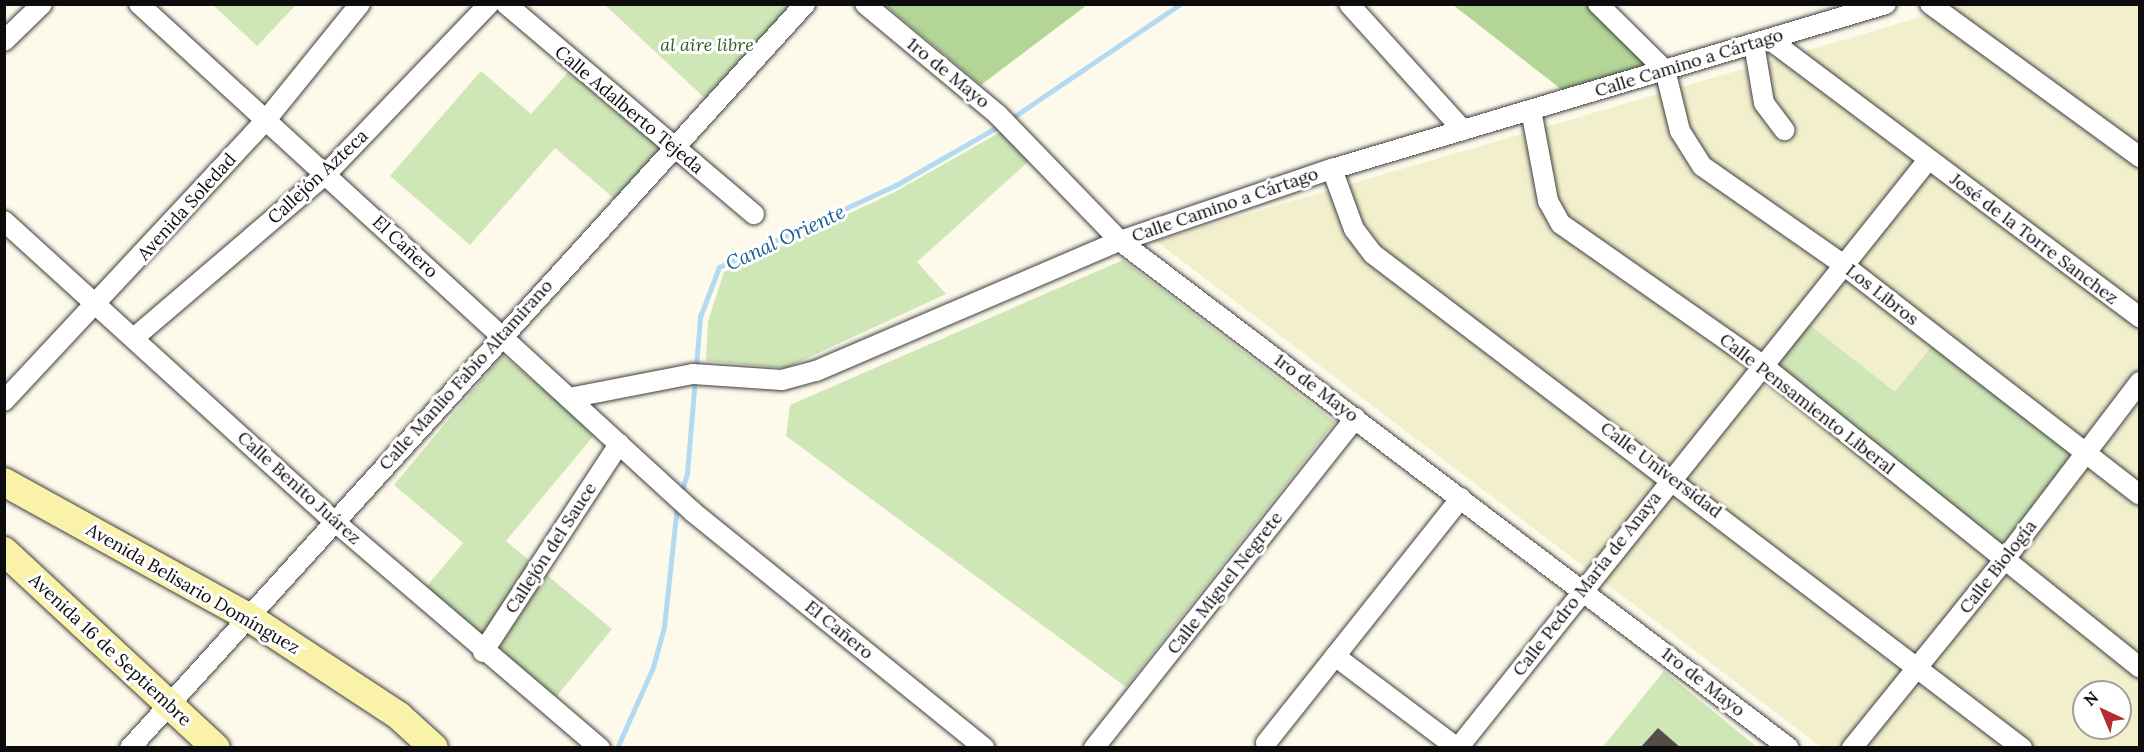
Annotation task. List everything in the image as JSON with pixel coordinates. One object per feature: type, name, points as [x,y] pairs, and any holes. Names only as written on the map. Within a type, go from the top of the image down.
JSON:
[{"type":"main road","name":"Avenida Belisario Domínguez","points":[[4,482],[247,616],[399,716],[434,747]]},
{"type":"main road","name":"Avenida 16 de Septiembre","points":[[4,551],[216,747]]},
{"type":"street","points":[[4,41],[42,4]]},
{"type":"street","name":"El Cañero","points":[[139,4],[693,512],[984,747]]},
{"type":"street","name":"Avenida Soledad","points":[[4,401],[98,305],[266,120],[360,4]]},
{"type":"street","name":"Callejón Azteca","points":[[135,337],[326,174],[489,4]]},
{"type":"street","name":"Calle Adalberto Tejeda","points":[[506,4],[675,150],[754,214]]},
{"type":"street","name":"Calle Manlio Fabio Altamirano","points":[[130,747],[501,335],[675,150],[805,4]]},
{"type":"street","name":"1ro de Mayo","points":[[865,4],[998,115],[1120,241],[1789,747]]},
{"type":"street","points":[[1353,8],[1376,4]]},
{"type":"street","points":[[1598,4],[1665,70]]},
{"type":"street","name":"Calle Camino a Cártago","points":[[569,398],[693,374],[782,380],[816,371],[1120,241],[1332,169],[1886,4]]},
{"type":"street","points":[[1930,4],[2139,157]]},
{"type":"street","points":[[1353,8],[1463,130]]},
{"type":"street","points":[[1762,41],[1764,103],[1785,130]]},
{"type":"street","name":"José de la Torre Sanchez","points":[[1762,41],[1928,160],[2139,318]]},
{"type":"street","name":"Los Libros","points":[[1665,70],[1680,131],[1702,166],[1840,263],[2139,495]]},
{"type":"street","name":"Calle Pensamiento Liberal","points":[[1531,110],[1548,201],[1561,224],[1761,364],[2139,668]]},
{"type":"street","name":"Calle Pedro María de Anaya","points":[[1458,747],[1840,263],[1928,160]]},
{"type":"street","name":"Calle Universidad","points":[[1332,169],[1354,229],[1373,254],[1919,666],[2022,747]]},
{"type":"street","name":"Calle Benito Juárez","points":[[4,221],[135,337],[334,521],[483,652],[600,747]]},
{"type":"street","name":"Calle Biología","points":[[1852,747],[2005,559],[2139,382]]},
{"type":"street","name":"Calle Miguel Negrete","points":[[1094,747],[1356,418]]},
{"type":"street","name":"Callejón del Sauce","points":[[483,652],[619,444]]},
{"type":"street","points":[[1266,743],[1461,498]]},
{"type":"street","points":[[1335,656],[1458,747]]},
{"type":"shaded area","points":[[1962,5],[2139,5],[2139,747],[1821,747],[1156,241]]},
{"type":"green space","name":"al aire libre","points":[[790,4],[796,11],[709,102],[605,5]]},
{"type":"green space","points":[[213,5],[296,5],[257,46]]},
{"type":"green space","points":[[885,5],[1087,5],[981,85]]},
{"type":"green space","points":[[1453,5],[1590,5],[1654,68],[1566,93]]},
{"type":"green space","points":[[570,70],[661,148],[616,200],[555,148],[470,245],[390,176],[481,71],[531,114]]},
{"type":"green space","points":[[1004,130],[1029,161],[917,262],[946,294],[786,368],[706,361],[708,321],[724,272],[895,192]]},
{"type":"green space","points":[[1123,260],[1335,422],[1126,687],[786,436],[790,405]]},
{"type":"green space","points":[[1806,322],[1895,392],[1933,345],[2073,451],[2004,551],[1773,363]]},
{"type":"green space","points":[[502,355],[596,433],[506,541],[612,629],[556,697],[425,588],[463,543],[394,485]]},
{"type":"green space","points":[[1664,671],[1757,747],[1602,748]]},
{"type":"building","points":[[1658,728],[1681,748],[1640,748]]},
{"type":"waterway","name":"Canal Oriente","points":[[681,493],[687,473],[700,317],[719,267],[896,185],[1006,122],[1180,4]]},
{"type":"waterway","name":"Canal Oriente","points":[[617,748],[653,667],[664,627],[677,505]]}]
